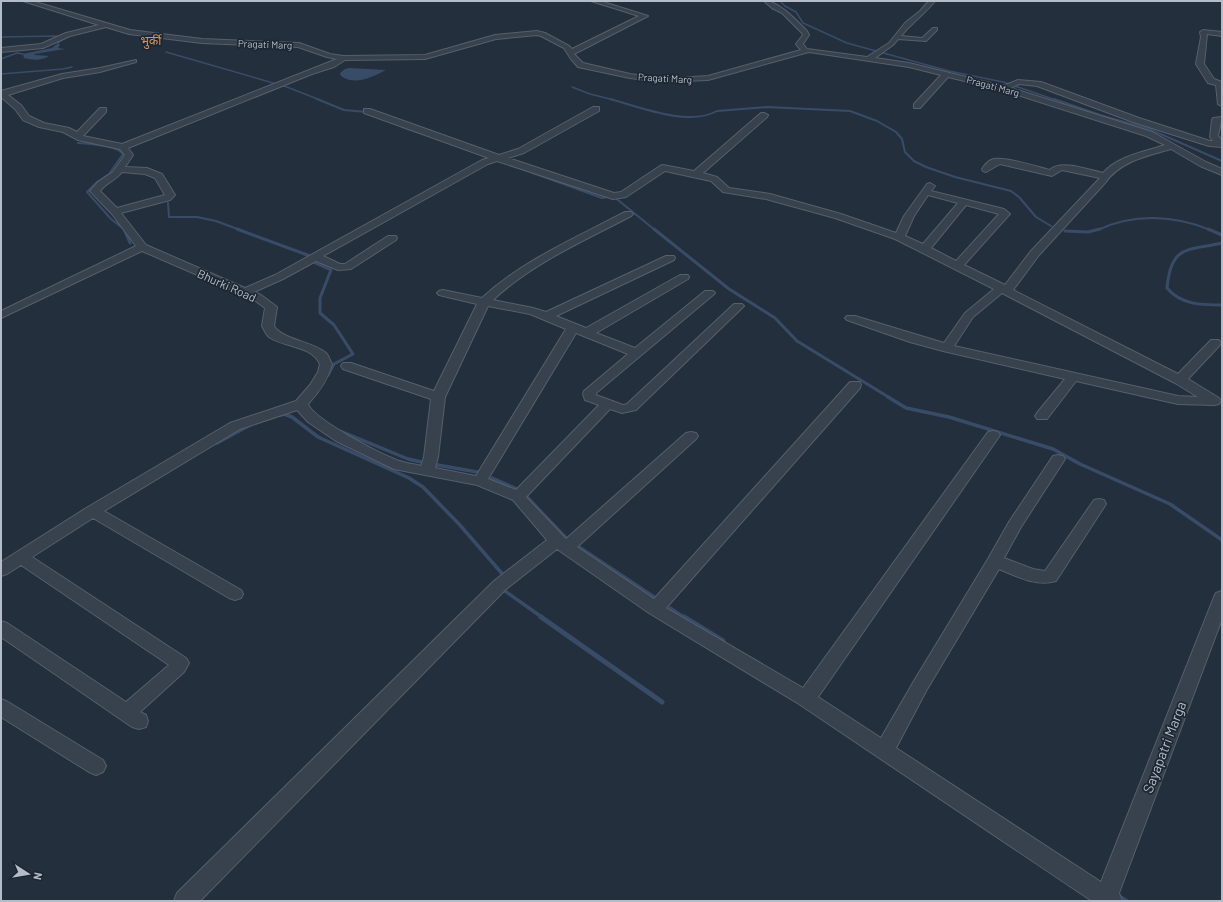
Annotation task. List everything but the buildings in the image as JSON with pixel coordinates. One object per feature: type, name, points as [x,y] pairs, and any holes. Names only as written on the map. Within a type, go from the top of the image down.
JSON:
[{"type":"street","points":[[27,2],[38,1]]},
{"type":"street","points":[[570,53],[644,16],[594,1]]},
{"type":"street","points":[[767,1],[784,12],[805,32],[806,35],[798,44],[805,51]]},
{"type":"street","points":[[870,59],[876,52],[891,44],[907,24],[922,12],[932,1]]},
{"type":"street","name":"Pragati Marg","points":[[27,2],[129,32],[202,42],[299,45],[329,56],[343,58],[425,56],[446,52],[495,37],[537,33],[543,34],[567,46],[570,53],[581,65],[630,76],[677,80],[708,78],[805,51],[870,59],[909,65],[1004,88],[1149,134],[1172,146],[1198,163],[1222,172]]},
{"type":"street","points":[[1,50],[38,48],[60,37],[105,25]]},
{"type":"street","points":[[896,37],[924,40],[935,29]]},
{"type":"street","points":[[1222,34],[1202,32],[1204,37],[1200,64],[1210,81],[1220,84],[1222,104]]},
{"type":"street","points":[[2,93],[18,107],[26,118],[42,125],[66,130],[78,136],[123,148],[224,106],[285,84],[311,72],[339,62],[343,58]]},
{"type":"street","points":[[2,93],[62,76],[100,70],[134,61]]},
{"type":"street","points":[[917,106],[946,74]]},
{"type":"street","points":[[1004,88],[1018,82],[1038,84],[1136,120],[1209,143],[1222,144]]},
{"type":"street","points":[[78,136],[103,110]]},
{"type":"street","points":[[244,292],[279,277],[485,162],[510,156],[521,151],[596,110]]},
{"type":"street","points":[[367,111],[498,158],[613,196],[623,195],[663,168],[714,179],[726,190],[767,196],[838,216],[899,237],[925,249],[1180,380],[1218,402]]},
{"type":"street","points":[[696,174],[764,116]]},
{"type":"street","points":[[1222,119],[1216,120],[1214,137],[1222,144]]},
{"type":"street","points":[[947,348],[969,315],[1003,289],[1102,181],[1104,176],[1117,164],[1172,146]]},
{"type":"street","name":"Bhurki Road","points":[[123,148],[129,156],[114,176],[101,184],[95,191],[115,212],[142,247],[257,297],[271,307],[268,326],[273,334],[309,348],[322,356],[326,364],[324,372],[316,387],[301,404]]},
{"type":"street","points":[[986,169],[994,162],[1000,161],[1052,173]]},
{"type":"street","points":[[1046,184],[1052,173],[1056,169],[1062,167],[1104,176]]},
{"type":"street","points":[[115,212],[167,198],[170,195],[159,176],[143,171],[120,168]]},
{"type":"street","points":[[899,237],[909,216],[928,189],[964,202],[1001,211],[1005,214],[957,266]]},
{"type":"street","points":[[925,249],[964,202]]},
{"type":"street","points":[[429,464],[438,397],[484,302],[499,288],[538,261],[628,214]]},
{"type":"street","points":[[316,257],[338,268],[347,267],[392,238]]},
{"type":"street","points":[[1,315],[142,247]]},
{"type":"street","points":[[547,316],[670,258]]},
{"type":"street","points":[[587,333],[684,277]]},
{"type":"street","points":[[443,293],[484,302],[533,310],[636,353]]},
{"type":"street","points":[[709,293],[589,394],[590,397],[622,409],[631,407],[738,306]]},
{"type":"street","points":[[851,318],[878,328],[978,356],[1178,400],[1218,402]]},
{"type":"street","points":[[480,481],[573,327]]},
{"type":"street","points":[[1180,380],[1215,343]]},
{"type":"street","points":[[347,366],[438,397]]},
{"type":"street","points":[[1042,416],[1073,377]]},
{"type":"street","points":[[655,609],[855,385]]},
{"type":"street","points":[[1,570],[93,511],[235,426],[301,404],[302,408],[313,419],[341,438],[399,466],[429,464],[480,481],[518,497],[562,545],[655,609],[806,700],[1108,899]]},
{"type":"street","points":[[518,497],[608,404]]},
{"type":"street","points":[[806,700],[993,435]]},
{"type":"street","points":[[185,901],[500,585],[562,545],[691,436]]},
{"type":"street","points":[[884,752],[920,686],[995,561],[1014,526],[1058,459]]},
{"type":"street","points":[[995,561],[1035,576],[1043,578],[1050,577],[1099,504]]},
{"type":"street","points":[[93,511],[235,594]]},
{"type":"street","points":[[1,628],[132,717],[176,670],[180,663],[20,558]]},
{"type":"street","name":"Sayapatri Marga","points":[[1108,899],[1222,597]]},
{"type":"street","points":[[1,707],[96,766]]},
{"type":"water","points":[[58,43],[60,45],[58,48],[65,49],[34,54],[49,56],[43,59],[34,60],[24,58],[23,54],[52,48]]},
{"type":"water","points":[[349,68],[386,70],[364,79],[352,80],[346,79],[341,76],[340,73]]},
{"type":"waterway","points":[[780,1],[785,6],[796,12],[803,23],[847,43],[949,71],[1003,82],[1056,100]]},
{"type":"waterway","points":[[1,37],[56,36],[65,38],[58,43]]},
{"type":"waterway","points":[[166,52],[287,87],[320,100]]},
{"type":"waterway","points":[[1,59],[17,53],[23,54]]},
{"type":"waterway","points":[[1,74],[72,67]]},
{"type":"waterway","points":[[572,87],[590,94],[610,99]]},
{"type":"waterway","points":[[317,99],[344,110],[367,112]]},
{"type":"waterway","points":[[610,99],[614,100]]},
{"type":"waterway","points":[[610,99],[649,111],[693,117],[706,115],[717,111],[767,107],[850,111],[877,121],[896,132],[902,139],[905,152],[914,161],[926,167],[955,177],[1011,191],[1019,197],[1036,217],[1051,226]]},
{"type":"waterway","points":[[1054,99],[1100,115],[1149,129],[1222,161]]},
{"type":"waterway","points":[[402,127],[423,134]]},
{"type":"waterway","points":[[78,143],[109,147],[120,151],[123,154],[109,174],[97,182],[87,192],[111,219],[124,229]]},
{"type":"waterway","points":[[533,173],[602,198],[613,196],[655,230]]},
{"type":"waterway","points":[[168,203],[169,217],[197,217],[216,221],[240,230]]},
{"type":"waterway","points":[[1098,230],[1125,221],[1154,218],[1183,221],[1210,230]]},
{"type":"waterway","points":[[124,229],[130,243]]},
{"type":"waterway","points":[[237,229],[310,256]]},
{"type":"waterway","points":[[654,229],[729,289],[775,318],[797,341],[890,398]]},
{"type":"waterway","points":[[1065,231],[1088,232],[1100,229]]},
{"type":"waterway","points":[[1208,229],[1222,235]]},
{"type":"waterway","points":[[1222,243],[1183,252],[1172,264],[1167,288],[1173,294],[1185,301],[1207,305],[1222,305]]},
{"type":"waterway","points":[[311,261],[331,270],[320,298],[320,313],[334,325],[353,354],[334,364],[328,375]]},
{"type":"waterway","points":[[888,397],[906,408],[949,417],[1053,449],[1080,464],[1170,504],[1222,540]]},
{"type":"waterway","points":[[281,415],[284,414],[292,417],[318,437],[409,478],[423,487],[459,524],[505,577]]},
{"type":"waterway","points":[[217,443],[252,424]]},
{"type":"waterway","points":[[340,431],[408,459],[426,463]]},
{"type":"waterway","points":[[432,464],[477,472]]},
{"type":"waterway","points":[[492,478],[517,489]]},
{"type":"waterway","points":[[525,495],[566,538]]},
{"type":"waterway","points":[[579,547],[657,599]]},
{"type":"waterway","points":[[505,591],[543,618]]},
{"type":"waterway","points":[[670,608],[685,618]]},
{"type":"waterway","points":[[541,617],[662,702]]},
{"type":"waterway","points":[[684,617],[723,641]]},
{"type":"waterway","points":[[1118,896],[1126,901]]},
{"type":"district","name":"भुर्की","points":[[151,40]]}]
